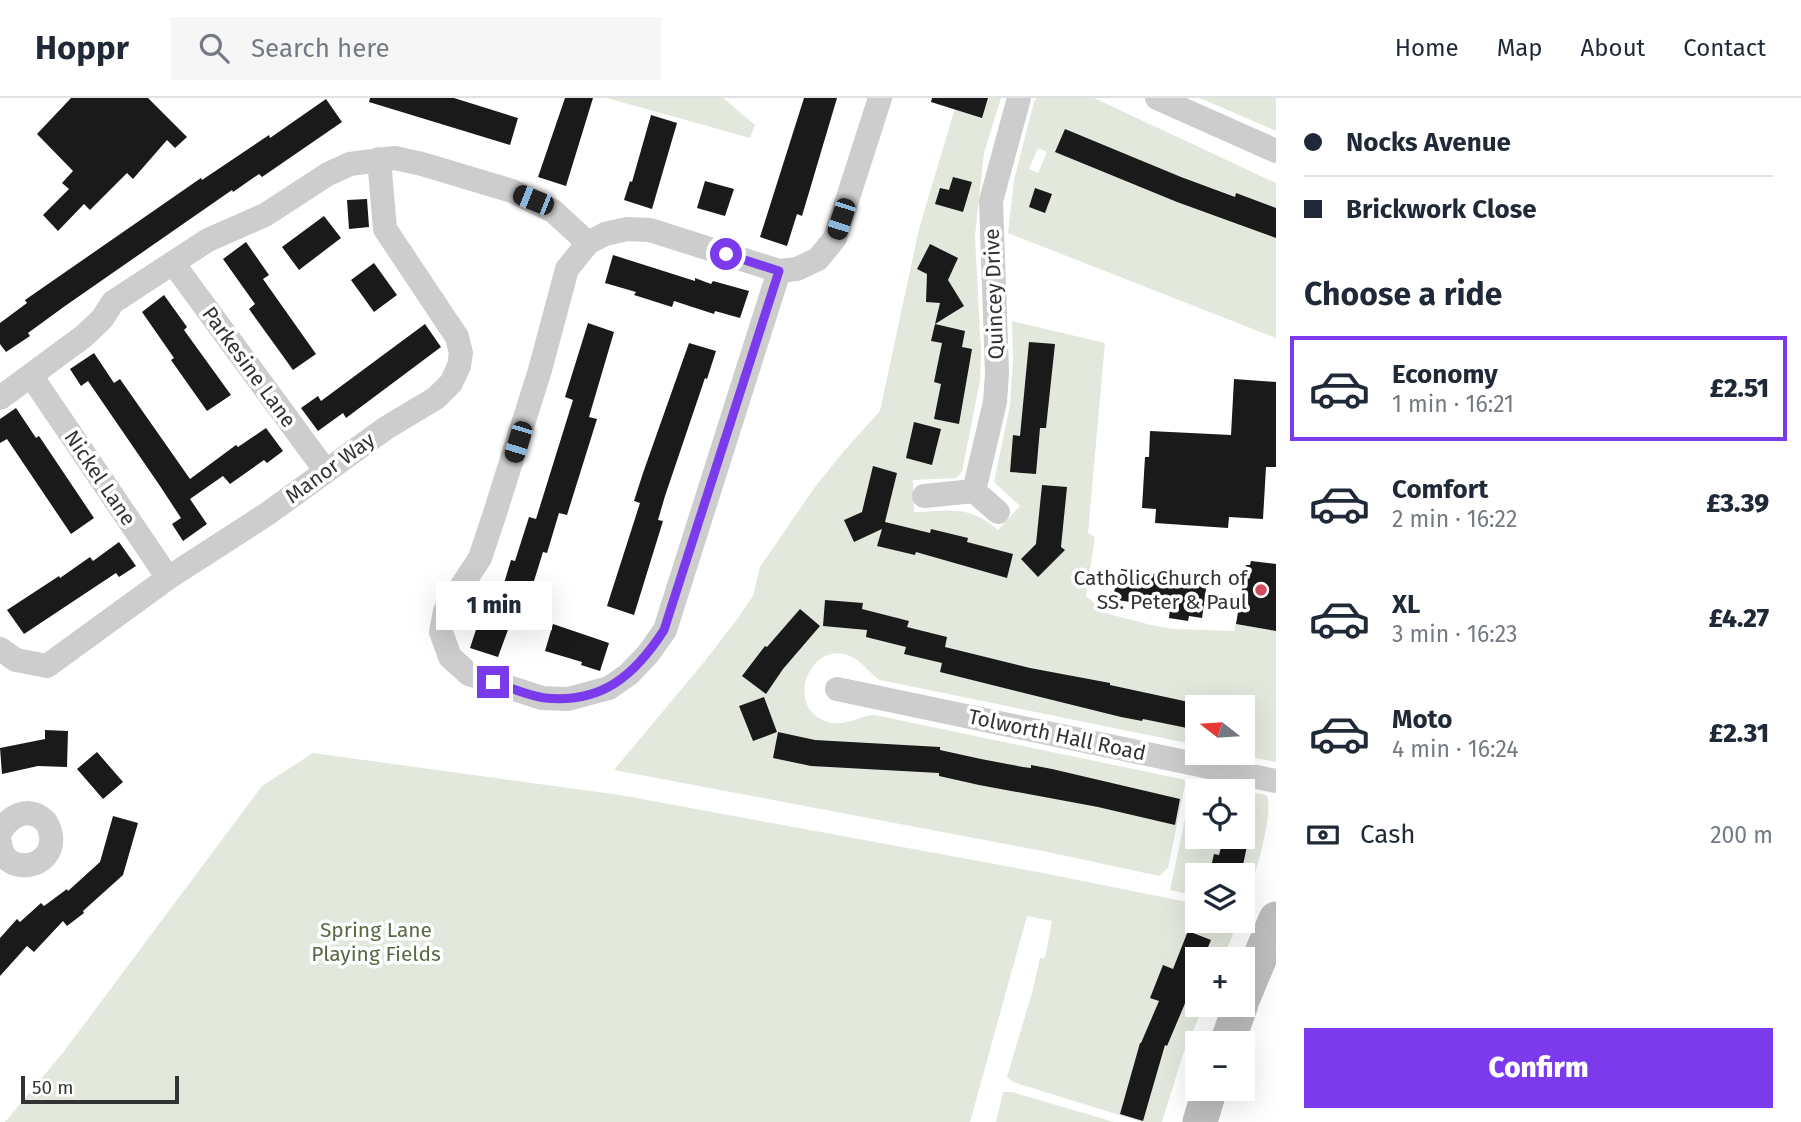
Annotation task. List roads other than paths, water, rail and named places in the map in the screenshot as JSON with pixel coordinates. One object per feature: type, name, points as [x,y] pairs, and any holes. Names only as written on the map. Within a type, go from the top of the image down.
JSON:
[{"type":"street","points":[[779,271],[664,630],[648,654],[629,674],[609,688],[568,699],[542,698],[468,674],[450,657],[442,632],[445,611],[480,558],[540,370],[567,269],[588,243],[605,234],[627,229],[650,230],[779,271],[797,269],[818,259],[835,238],[880,98]]},
{"type":"street","name":"Quincey Drive","points":[[974,491],[995,401],[997,373],[991,201],[1019,98]]},
{"type":"street","points":[[1157,98],[1276,151]]},
{"type":"street","points":[[0,398],[32,377],[84,336],[102,319],[113,302],[208,240],[265,215],[328,174],[350,164],[395,158],[512,191],[553,211],[588,243]]},
{"type":"street","name":"Manor Way","points":[[0,649],[16,660],[47,666],[168,578],[267,514],[386,428],[436,398],[451,383],[461,354],[457,337],[385,229],[379,159]]},
{"type":"street","name":"Parkesine Lane","points":[[173,263],[325,470]]},
{"type":"street","name":"Nickel Lane","points":[[32,377],[168,578]]},
{"type":"street","points":[[924,496],[974,491],[998,512]]},
{"type":"street","name":"Tolworth Hall Road","points":[[837,689],[1276,781]]},
{"type":"street","points":[[0,833],[7,820],[19,814],[33,814],[49,828],[52,844],[45,858],[32,866],[18,865],[2,856]]},
{"type":"street","points":[[1255,970],[1276,919]]},
{"type":"street","points":[[1200,1122],[1206,1101]]},
{"type":"place","name":"Catholic Church of SS. Peter & Paul","points":[[1261,590]]},
{"type":"park label","name":"Spring Lane Playing Fields","points":[[376,942]]}]
